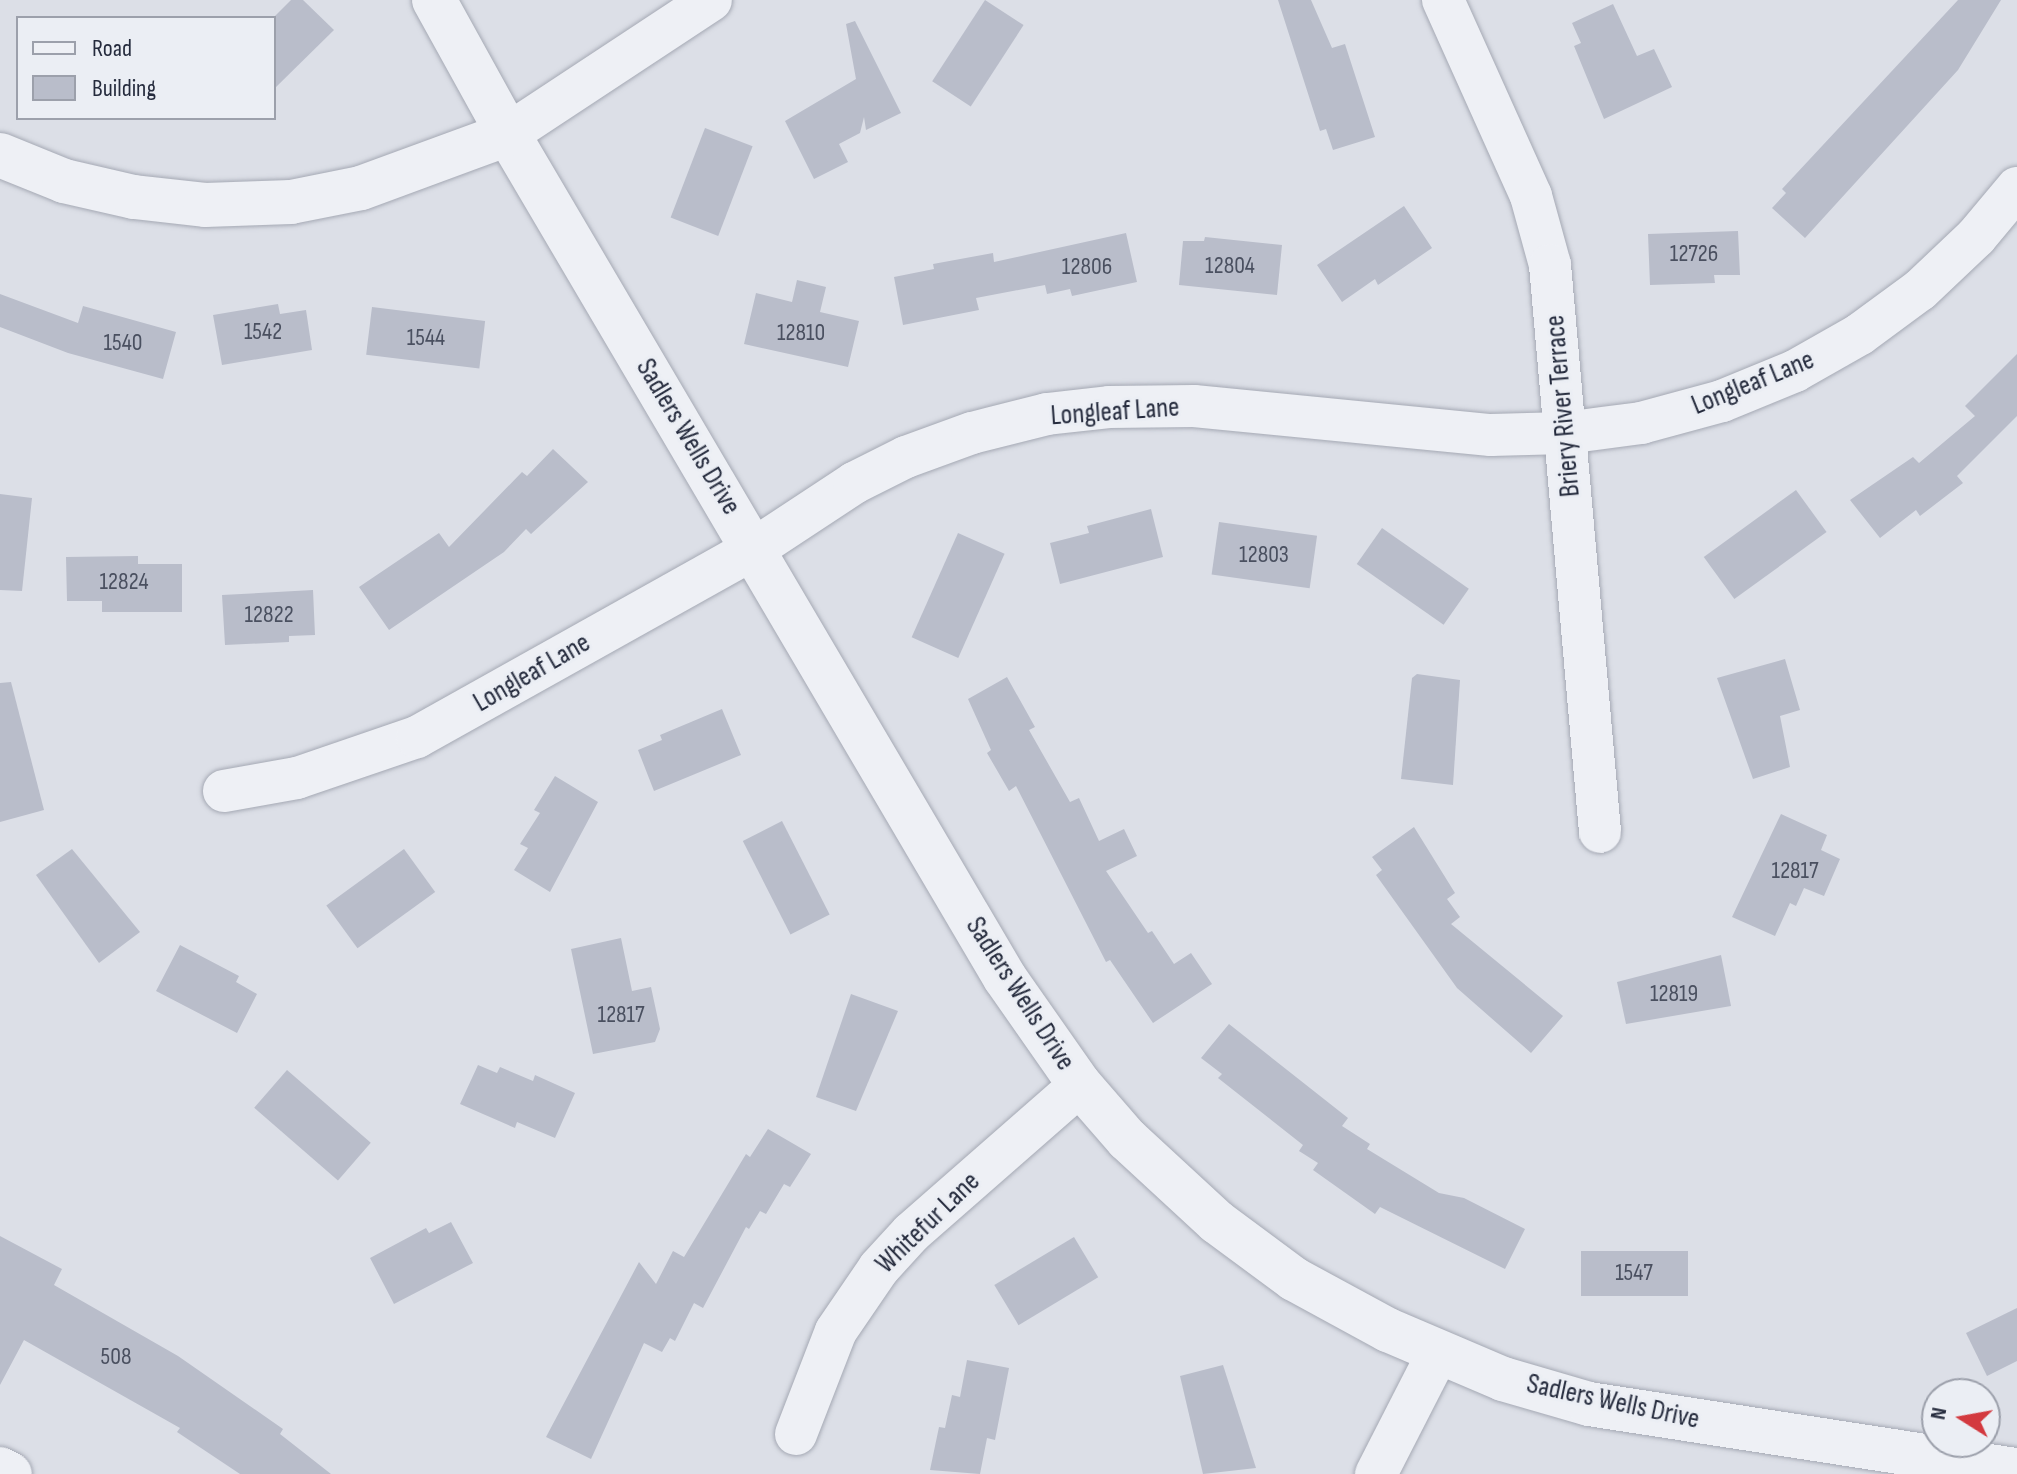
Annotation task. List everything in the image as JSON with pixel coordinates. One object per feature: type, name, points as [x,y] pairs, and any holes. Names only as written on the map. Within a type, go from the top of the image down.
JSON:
[{"type":"street","name":"Sadlers Wells Drive","points":[[434,0],[508,134],[1005,978],[1080,1085],[1127,1139],[1217,1222],[1294,1279],[1438,1353],[1589,1404],[2017,1470]]},
{"type":"street","points":[[0,155],[64,181],[134,197],[205,205],[291,202],[361,188],[508,134],[711,0]]},
{"type":"street","name":"Briery River Terrace","points":[[1443,0],[1531,196],[1550,265],[1600,832]]},
{"type":"street","name":"Longleaf Lane","points":[[224,791],[297,778],[417,737],[754,549],[854,483],[906,457],[1047,414],[1109,407],[1194,406],[1491,435],[1565,433],[1654,420],[1722,401],[1795,371],[1860,334],[1920,290],[2017,188]]},
{"type":"street","name":"Whitefur Lane","points":[[796,1434],[836,1331],[879,1268],[911,1233],[1080,1085]]},
{"type":"street","points":[[1376,1474],[1438,1353]]},
{"type":"street","points":[[0,1469],[10,1474]]},
{"type":"building","points":[[291,0],[303,0],[334,30],[276,87],[276,16]]},
{"type":"building","points":[[985,0],[1024,25],[971,106],[932,81]]},
{"type":"building","points":[[1278,0],[1311,0],[1332,48],[1345,44],[1375,137],[1333,150],[1326,129],[1320,131]]},
{"type":"building","points":[[1958,0],[2001,0],[1958,70],[1805,238],[1772,208],[1786,193],[1782,189]]},
{"type":"building","points":[[1613,4],[1637,56],[1654,49],[1672,87],[1604,119],[1574,46],[1581,43],[1572,23]]},
{"type":"building","points":[[855,21],[901,113],[866,130],[864,117],[860,133],[839,144],[848,162],[814,179],[785,121],[856,79],[846,24]]},
{"type":"building","points":[[705,128],[753,146],[718,236],[671,218]]},
{"type":"building","points":[[1404,206],[1432,248],[1378,285],[1375,279],[1342,302],[1317,265]]},
{"type":"building","points":[[1738,231],[1740,275],[1714,275],[1715,283],[1650,285],[1648,234]]},
{"type":"building","points":[[1126,233],[1137,282],[1072,296],[1070,289],[1047,294],[1045,285],[976,298],[979,310],[903,325],[894,277],[934,269],[933,264],[993,253],[994,262]]},
{"type":"building","points":[[1205,237],[1282,245],[1277,295],[1179,285],[1183,241],[1204,241]]},
{"type":"building","points":[[797,280],[826,287],[820,312],[859,321],[848,367],[744,344],[756,293],[792,302]]},
{"type":"building","points":[[0,294],[78,323],[83,306],[176,332],[163,379],[68,353],[0,327]]},
{"type":"building","points":[[278,304],[280,314],[306,310],[312,350],[222,365],[213,315]]},
{"type":"building","points":[[372,307],[485,321],[479,369],[366,355]]},
{"type":"building","points":[[2017,354],[2017,416],[1957,476],[1963,483],[1920,516],[1916,510],[1880,538],[1850,500],[1913,457],[1919,463],[1975,416],[1965,406]]},
{"type":"building","points":[[553,449],[588,482],[531,534],[526,529],[504,552],[389,630],[359,587],[439,533],[449,547],[522,472],[527,476]]},
{"type":"building","points":[[1796,490],[1827,532],[1734,599],[1704,557]]},
{"type":"building","points":[[0,494],[32,498],[22,591],[0,590]]},
{"type":"building","points":[[1151,509],[1163,557],[1060,584],[1050,543],[1089,533],[1087,526]]},
{"type":"building","points":[[1219,522],[1317,536],[1310,588],[1212,574]]},
{"type":"building","points":[[1382,528],[1469,589],[1444,625],[1357,564]]},
{"type":"building","points":[[958,533],[1005,554],[958,658],[912,637]]},
{"type":"building","points":[[138,556],[138,564],[182,564],[182,612],[102,612],[102,601],[67,601],[66,557]]},
{"type":"building","points":[[313,590],[315,635],[289,636],[289,642],[225,645],[222,595]]},
{"type":"building","points":[[1785,659],[1800,710],[1780,716],[1790,767],[1753,779],[1717,678]]},
{"type":"building","points":[[1417,674],[1460,680],[1453,785],[1401,779],[1412,678]]},
{"type":"building","points":[[1007,677],[1035,727],[1029,730],[1070,802],[1079,798],[1099,841],[1124,829],[1137,856],[1106,871],[1148,933],[1152,931],[1174,964],[1191,953],[1212,984],[1153,1023],[1110,960],[1106,962],[1016,786],[1009,791],[987,753],[991,750],[968,699]]},
{"type":"building","points":[[11,682],[44,810],[0,822],[0,683]]},
{"type":"building","points":[[722,709],[741,755],[654,791],[638,750],[662,740],[660,735]]},
{"type":"building","points":[[555,776],[598,802],[550,892],[514,870],[528,848],[520,844],[540,813],[534,810]]},
{"type":"building","points":[[1781,814],[1827,835],[1821,850],[1840,859],[1824,896],[1804,888],[1796,906],[1790,903],[1775,936],[1732,917]]},
{"type":"building","points":[[782,821],[830,915],[790,935],[743,841]]},
{"type":"building","points":[[1414,827],[1455,893],[1447,899],[1460,917],[1451,924],[1563,1016],[1531,1053],[1457,988],[1376,875],[1382,870],[1372,857]]},
{"type":"building","points":[[72,849],[140,932],[99,963],[36,875]]},
{"type":"building","points":[[404,849],[435,892],[357,948],[326,905]]},
{"type":"building","points":[[621,938],[632,991],[651,987],[660,1029],[655,1042],[593,1054],[571,949]]},
{"type":"building","points":[[180,945],[239,976],[236,982],[257,994],[237,1033],[156,991]]},
{"type":"building","points":[[1721,955],[1731,1006],[1626,1024],[1617,982]]},
{"type":"building","points":[[851,994],[898,1011],[856,1111],[816,1097]]},
{"type":"building","points":[[1229,1024],[1348,1118],[1342,1126],[1370,1144],[1367,1149],[1439,1193],[1464,1198],[1525,1229],[1505,1269],[1380,1207],[1375,1214],[1313,1170],[1318,1163],[1299,1151],[1303,1145],[1218,1078],[1222,1074],[1201,1058]]},
{"type":"building","points":[[478,1065],[497,1073],[500,1067],[533,1081],[535,1075],[575,1093],[555,1138],[517,1122],[515,1128],[460,1104]]},
{"type":"building","points":[[287,1070],[371,1143],[338,1181],[254,1108]]},
{"type":"building","points":[[768,1129],[811,1154],[790,1187],[784,1184],[766,1214],[760,1211],[749,1229],[746,1227],[703,1308],[694,1303],[675,1341],[670,1338],[662,1352],[644,1343],[591,1459],[546,1437],[639,1262],[656,1284],[673,1251],[684,1257],[746,1154],[750,1157]]},
{"type":"building","points":[[451,1222],[473,1263],[394,1304],[370,1258],[426,1228],[429,1233]]},
{"type":"building","points":[[0,1236],[62,1269],[54,1285],[178,1356],[283,1429],[280,1434],[331,1474],[240,1474],[177,1432],[180,1428],[24,1340],[0,1385]]},
{"type":"building","points":[[1074,1237],[1098,1277],[1018,1325],[994,1285]]},
{"type":"building","points":[[1581,1251],[1688,1251],[1688,1296],[1581,1296]]},
{"type":"building","points":[[2017,1308],[2017,1361],[1987,1376],[1966,1333]]},
{"type":"building","points":[[967,1360],[1009,1368],[995,1440],[987,1438],[980,1474],[930,1470],[939,1427],[945,1428],[952,1395],[960,1397]]},
{"type":"building","points":[[1223,1365],[1256,1468],[1203,1474],[1180,1376]]}]
